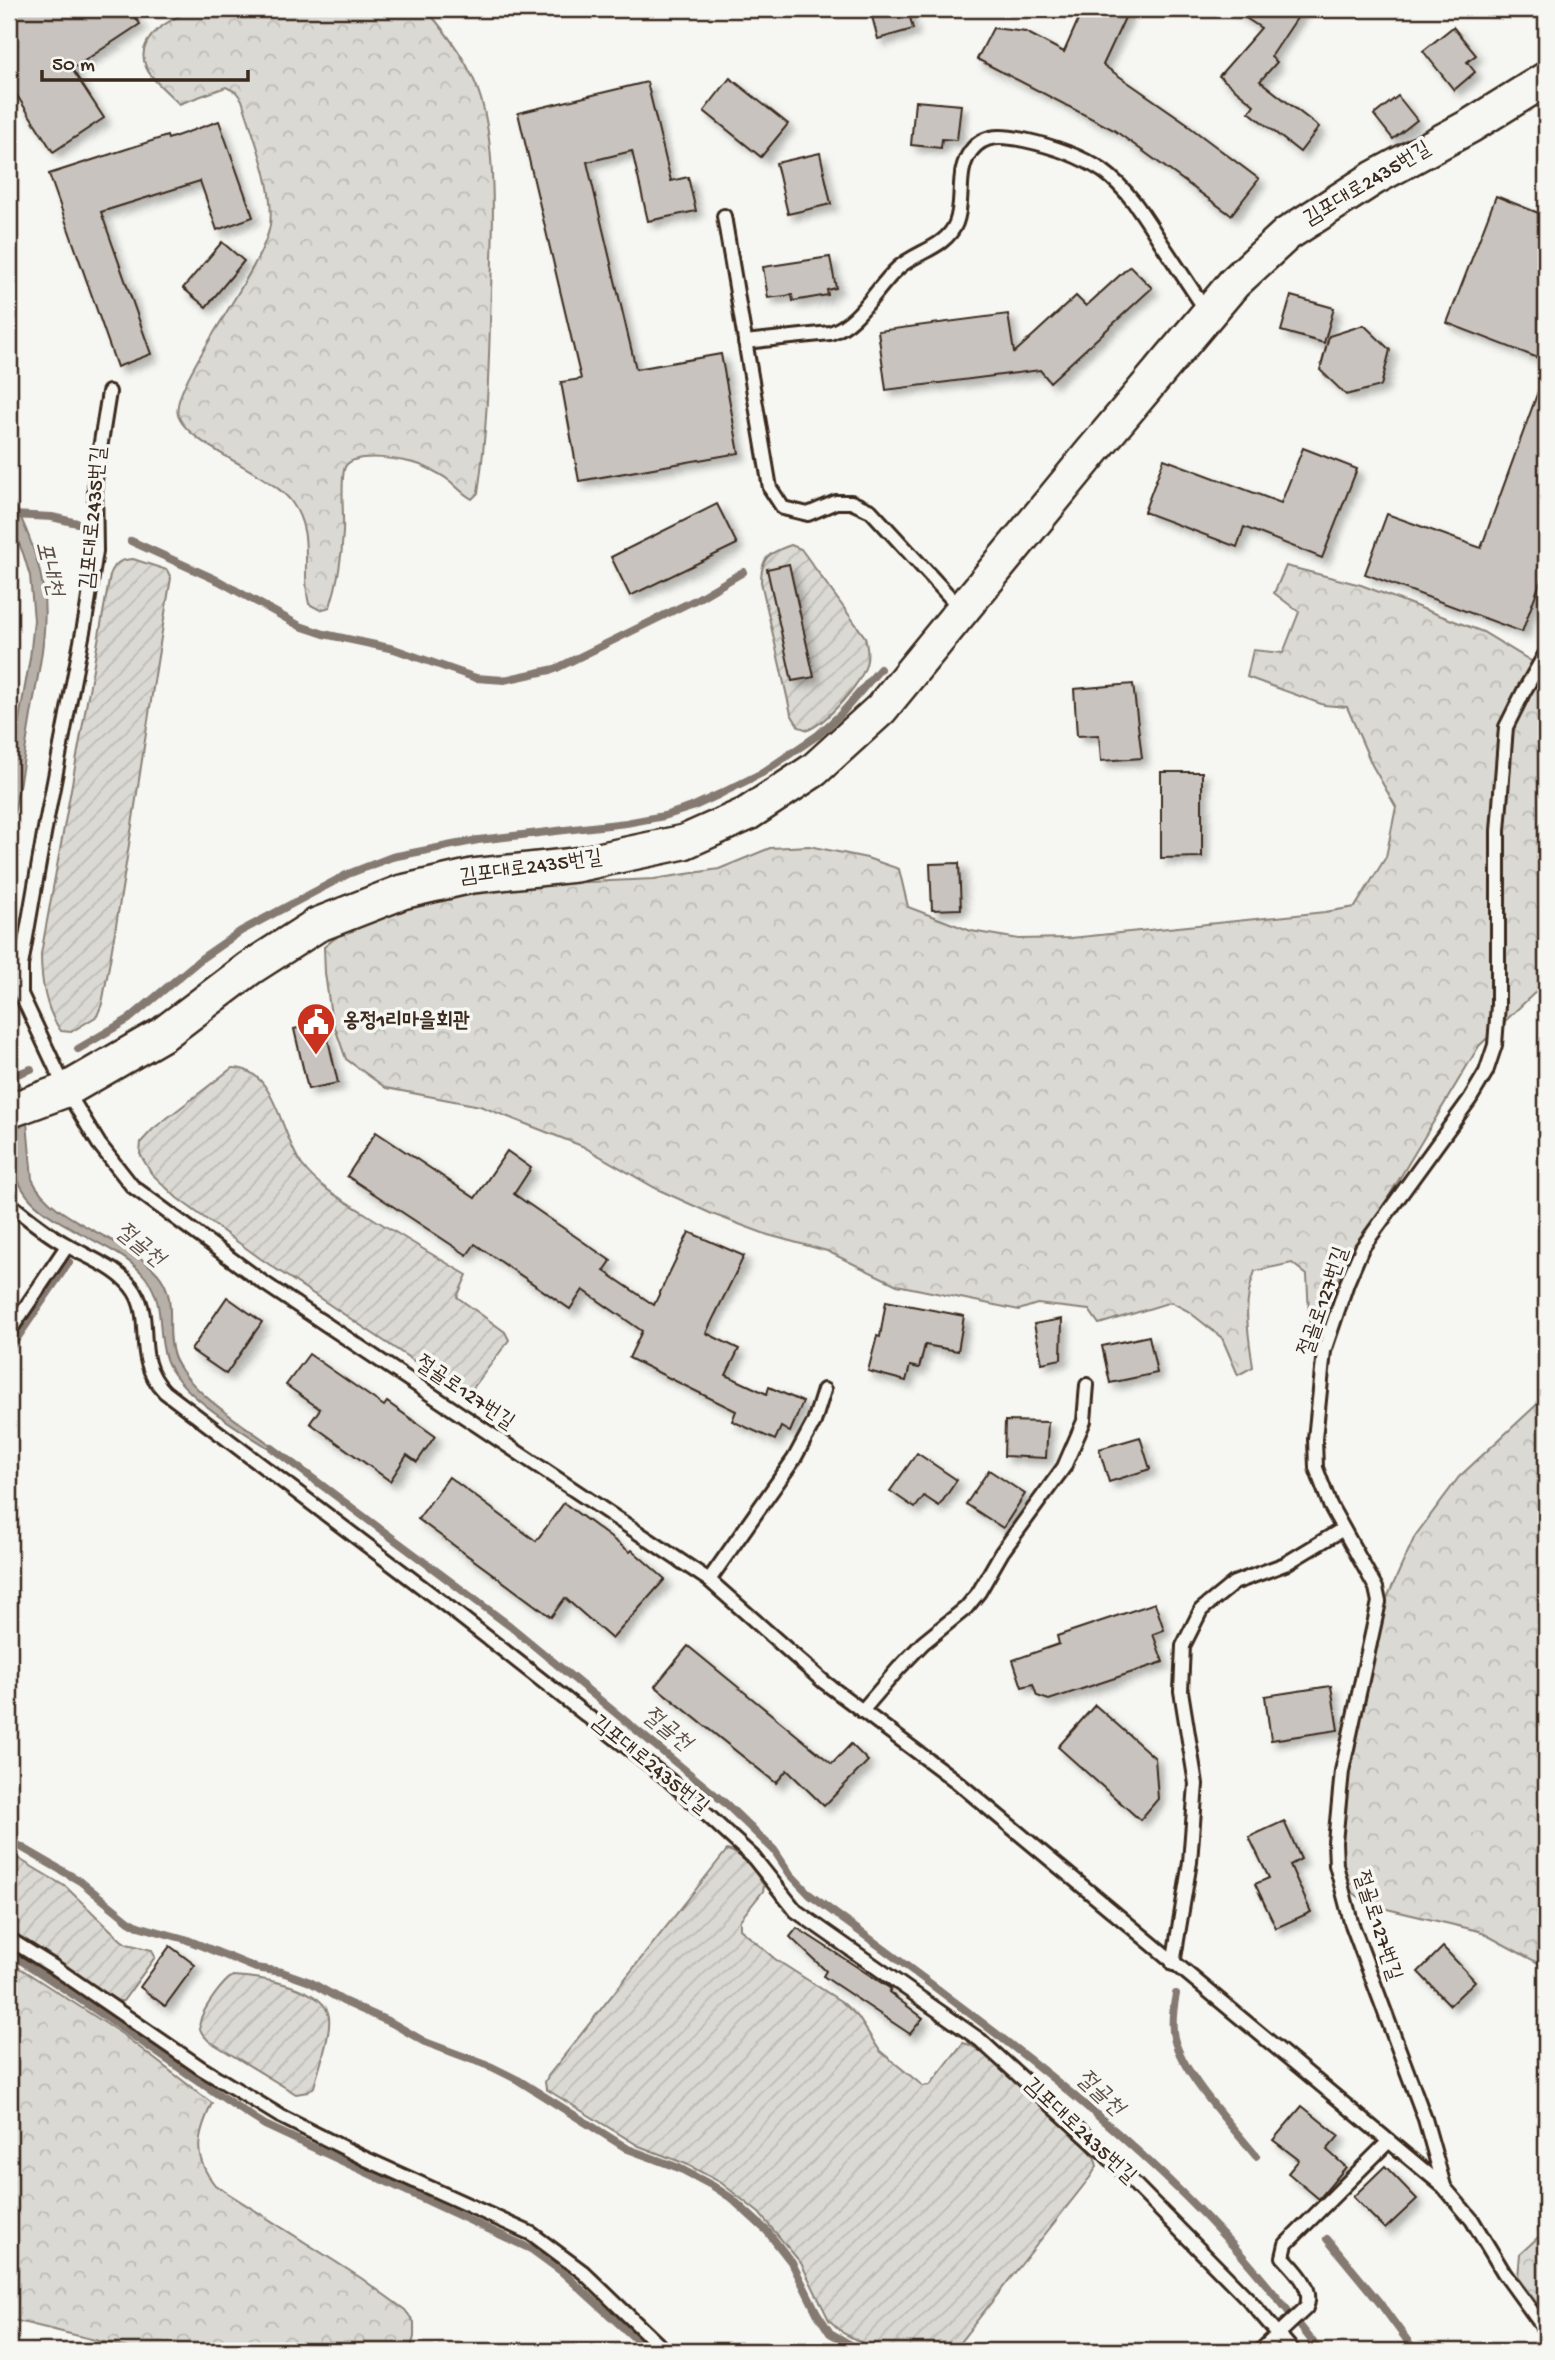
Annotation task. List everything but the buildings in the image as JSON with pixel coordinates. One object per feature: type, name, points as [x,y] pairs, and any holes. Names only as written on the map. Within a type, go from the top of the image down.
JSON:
[{"type":"street","name":"김포대로2435번길","points":[[9,1111],[55,1094],[163,1034],[250,968],[317,926],[401,892],[472,876],[575,865],[684,842],[747,814],[814,770],[881,709],[1234,282],[1287,234],[1374,178],[1470,126],[1546,79]]},
{"type":"lane","points":[[745,342],[830,333],[851,322],[902,265],[950,235],[957,220],[963,164],[970,151],[981,140],[990,137],[1010,137],[1045,145],[1075,155],[1104,172],[1125,191],[1140,211],[1208,313]]},
{"type":"lane","points":[[724,216],[770,488],[783,508],[808,514],[836,502],[851,502],[871,511],[963,611]]},
{"type":"lane","name":"김포대로2435번길","points":[[55,1094],[21,994],[21,966],[96,551],[94,480],[109,392]]},
{"type":"lane","name":"절골로127번길","points":[[1444,2187],[1424,2119],[1351,1922],[1336,1865],[1335,1842],[1342,1771],[1379,1602],[1376,1588],[1330,1505],[1316,1468],[1315,1439],[1324,1351],[1362,1248],[1470,1099],[1486,1072],[1495,1045],[1498,1005],[1498,831],[1506,727],[1546,653]]},
{"type":"lane","name":"절골로127번길","points":[[55,1094],[132,1186],[261,1281],[709,1580],[824,1682],[956,1781],[1444,2187],[1472,2220],[1504,2273],[1546,2330]]},
{"type":"lane","name":"김포대로2435번길","points":[[9,1203],[34,1225],[109,1268],[135,1292],[142,1311],[148,1367],[154,1381],[165,1392],[447,1605],[669,1780],[753,1857],[796,1911],[980,2040],[1101,2150],[1280,2330],[1293,2351]]},
{"type":"lane","points":[[9,1332],[68,1246]]},
{"type":"lane","points":[[862,1711],[898,1668],[923,1643],[966,1608],[979,1592],[1002,1552],[1064,1467],[1084,1420],[1087,1385]]},
{"type":"lane","points":[[709,1580],[794,1459],[814,1422],[824,1390]]},
{"type":"lane","points":[[1173,1964],[1190,1862],[1196,1784],[1181,1691],[1182,1646],[1201,1610],[1234,1583],[1285,1564],[1343,1529]]},
{"type":"lane","points":[[9,1939],[201,2068],[280,2116],[366,2159],[533,2234],[583,2273],[665,2351]]},
{"type":"lane","points":[[1260,2351],[1306,2308],[1309,2295],[1303,2279],[1283,2256],[1286,2244],[1388,2142]]},
{"type":"green space","points":[[193,9],[426,9],[451,40],[465,63],[477,86],[486,120],[492,168],[493,244],[488,392],[478,493],[472,499],[445,477],[416,464],[382,458],[350,462],[345,467],[342,489],[341,561],[330,607],[320,610],[309,604],[303,527],[291,501],[266,480],[196,437],[178,415],[179,400],[188,379],[264,245],[271,210],[262,162],[242,100],[236,92],[226,87],[179,104],[156,82],[146,67],[143,56],[150,38],[165,24]]},
{"type":"green space","points":[[791,545],[801,549],[865,637],[867,651],[863,673],[850,692],[833,711],[808,730],[799,727],[791,714],[761,582],[762,567],[767,557]]},
{"type":"green space","points":[[133,559],[167,570],[171,578],[102,1004],[97,1016],[71,1032],[61,1031],[45,994],[41,954],[110,575],[118,562]]},
{"type":"green space","points":[[1286,566],[1361,585],[1483,632],[1546,670],[1546,982],[1479,1046],[1377,1216],[1349,1253],[1336,1286],[1325,1336],[1311,1353],[1307,1275],[1292,1263],[1255,1271],[1247,1307],[1253,1367],[1238,1375],[1222,1338],[1188,1311],[1171,1302],[1099,1324],[1089,1310],[1037,1304],[1019,1310],[897,1285],[827,1251],[768,1235],[712,1214],[657,1189],[582,1146],[480,1106],[386,1088],[346,1059],[331,1016],[324,947],[339,935],[399,909],[440,898],[491,890],[654,879],[719,869],[770,848],[809,846],[867,858],[899,869],[908,907],[971,931],[1019,939],[1071,938],[1355,907],[1386,857],[1396,807],[1372,765],[1347,707],[1324,705],[1247,677],[1253,650],[1283,653],[1299,612],[1274,593]]},
{"type":"green space","points":[[232,1068],[247,1071],[268,1090],[294,1152],[316,1180],[340,1198],[467,1275],[457,1297],[505,1332],[509,1340],[470,1392],[462,1393],[261,1259],[177,1198],[151,1173],[140,1154],[141,1142],[153,1129]]},
{"type":"green space","points":[[1546,1396],[1546,1953],[1540,1964],[1479,1931],[1370,1905],[1348,1889],[1339,1848],[1346,1775],[1362,1694],[1387,1598],[1415,1536],[1459,1477]]},
{"type":"green space","points":[[727,1850],[743,1859],[764,1886],[740,1920],[740,1929],[775,1959],[842,2002],[858,2017],[880,2051],[923,2086],[930,2085],[963,2043],[974,2048],[1030,2092],[1094,2156],[1097,2166],[1091,2176],[953,2351],[877,2351],[843,2333],[829,2320],[801,2263],[759,2213],[720,2182],[686,2164],[639,2146],[546,2089],[548,2076]]},
{"type":"green space","points":[[9,1853],[66,1887],[121,1940],[152,1950],[155,1957],[123,2001],[118,2001],[9,1931]]},
{"type":"green space","points":[[9,1961],[122,2034],[212,2103],[199,2145],[202,2164],[215,2185],[361,2278],[405,2310],[414,2322],[410,2351],[140,2351],[9,2319]]},
{"type":"green space","points":[[233,1976],[288,1985],[316,1998],[325,2006],[329,2017],[326,2042],[314,2087],[308,2092],[296,2094],[209,2041],[202,2032],[200,2025],[205,2010]]},
{"type":"green space","points":[[1546,2230],[1546,2315],[1518,2278],[1520,2254]]},
{"type":"shaded area","points":[[9,493],[38,563],[45,620],[9,842],[9,776],[34,620],[30,576],[9,521]]},
{"type":"shaded area","points":[[9,1061],[20,1084],[26,1111],[32,1179],[42,1194],[55,1207],[144,1261],[158,1274],[168,1293],[171,1345],[181,1370],[205,1396],[279,1451],[278,1454],[198,1399],[173,1373],[163,1348],[156,1298],[140,1271],[117,1254],[43,1210],[21,1186],[14,1170],[8,1134]]},
{"type":"waterway","points":[[13,515],[52,517],[77,523]]},
{"type":"waterway","points":[[131,541],[219,581],[300,626],[394,649],[476,678],[504,680],[555,669],[697,599],[743,572]]},
{"type":"waterway","points":[[78,1049],[129,1019],[202,958],[241,931],[348,874],[392,857],[478,840],[664,816],[720,794],[762,773],[818,735],[840,715],[880,669]]},
{"type":"waterway","points":[[9,1077],[31,1069]]},
{"type":"waterway","points":[[9,1350],[69,1262]]},
{"type":"waterway","name":"절골천","points":[[272,1448],[510,1626],[725,1803],[774,1850],[790,1874],[810,1895],[972,2015],[1078,2099],[1129,2143],[1225,2237],[1320,2351]]},
{"type":"waterway","points":[[9,1840],[80,1881],[138,1926],[185,1939],[256,1968],[282,1972],[310,1982],[425,2042],[492,2067],[518,2080],[628,2149],[679,2168],[713,2186],[731,2198],[767,2231],[792,2263],[830,2333],[861,2351]]},
{"type":"waterway","points":[[9,1953],[265,2125],[531,2249],[561,2271],[649,2351]]},
{"type":"waterway","points":[[1176,1994],[1173,2027],[1179,2052],[1209,2100],[1256,2156]]},
{"type":"waterway","points":[[1327,2239],[1415,2351]]},
{"type":"place","name":"옹정1리마을회관","points":[[316,1056]]},
{"type":"water label","name":"포내천","points":[[48,569]]}]
